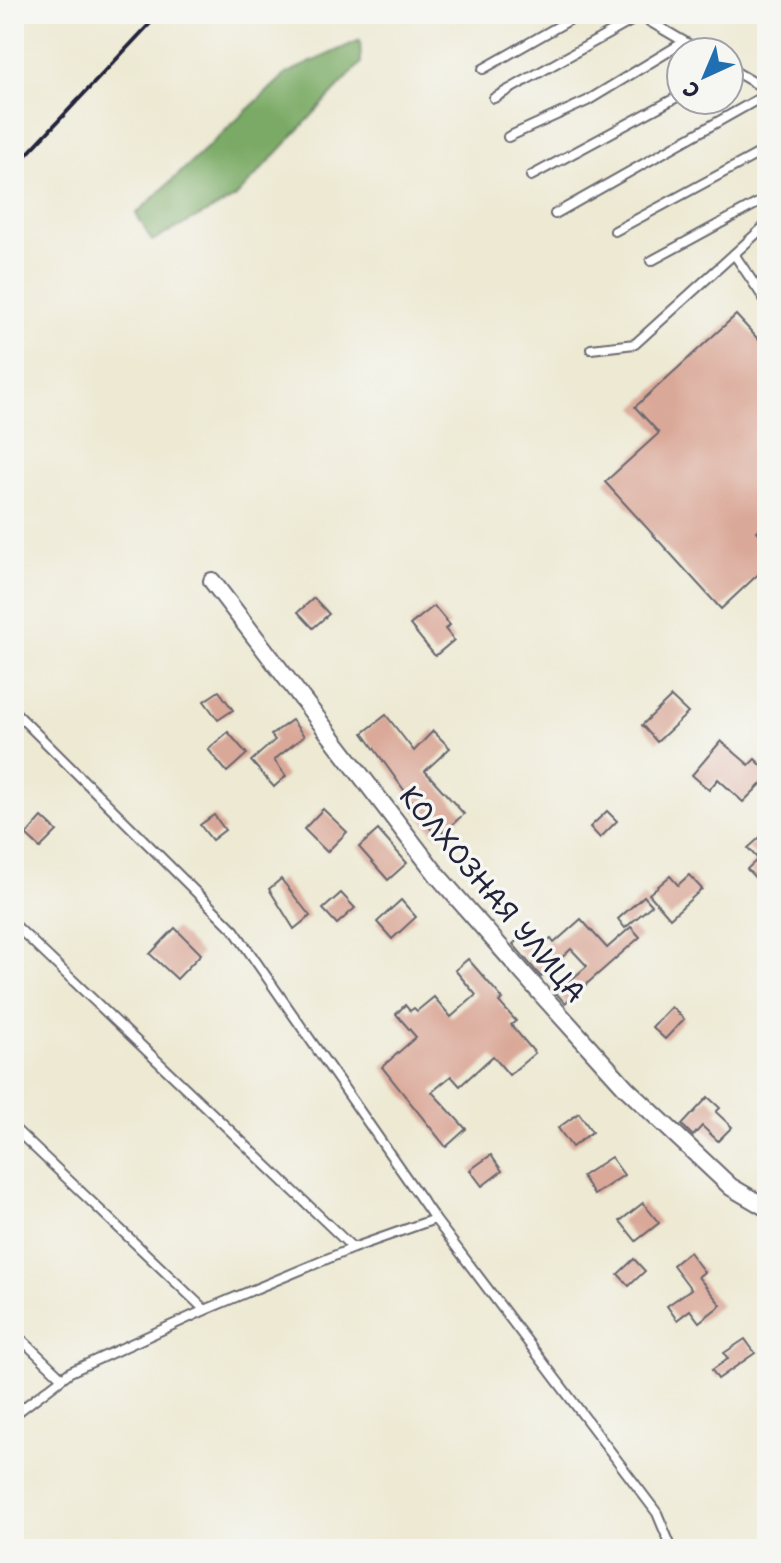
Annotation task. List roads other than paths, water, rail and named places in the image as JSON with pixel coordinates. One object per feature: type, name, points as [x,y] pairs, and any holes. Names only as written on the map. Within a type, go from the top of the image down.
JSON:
[{"type":"street","name":"КОЛХОЗНАЯ УЛИЦА","points":[[212,581],[438,876],[554,1009],[626,1088],[699,1158],[731,1187],[767,1208]]},
{"type":"lane","points":[[483,69],[580,14]]},
{"type":"lane","points":[[494,98],[638,15],[674,36]]},
{"type":"lane","points":[[508,137],[587,101],[665,54]]},
{"type":"lane","points":[[555,214],[767,92],[745,78]]},
{"type":"lane","points":[[531,176],[665,104]]},
{"type":"lane","points":[[615,231],[767,149]]},
{"type":"lane","points":[[651,261],[767,198]]},
{"type":"lane","points":[[591,349],[635,344],[767,224]]},
{"type":"lane","points":[[734,254],[767,303]]},
{"type":"lane","points":[[14,711],[234,930],[435,1219],[657,1513],[672,1549]]},
{"type":"lane","points":[[14,924],[353,1248]]},
{"type":"lane","points":[[14,1128],[205,1310]]},
{"type":"lane","points":[[14,1415],[62,1378],[205,1310],[353,1248],[435,1219]]},
{"type":"lane","points":[[14,1332],[62,1378]]},
{"type":"railway","points":[[14,168],[159,14]]}]
